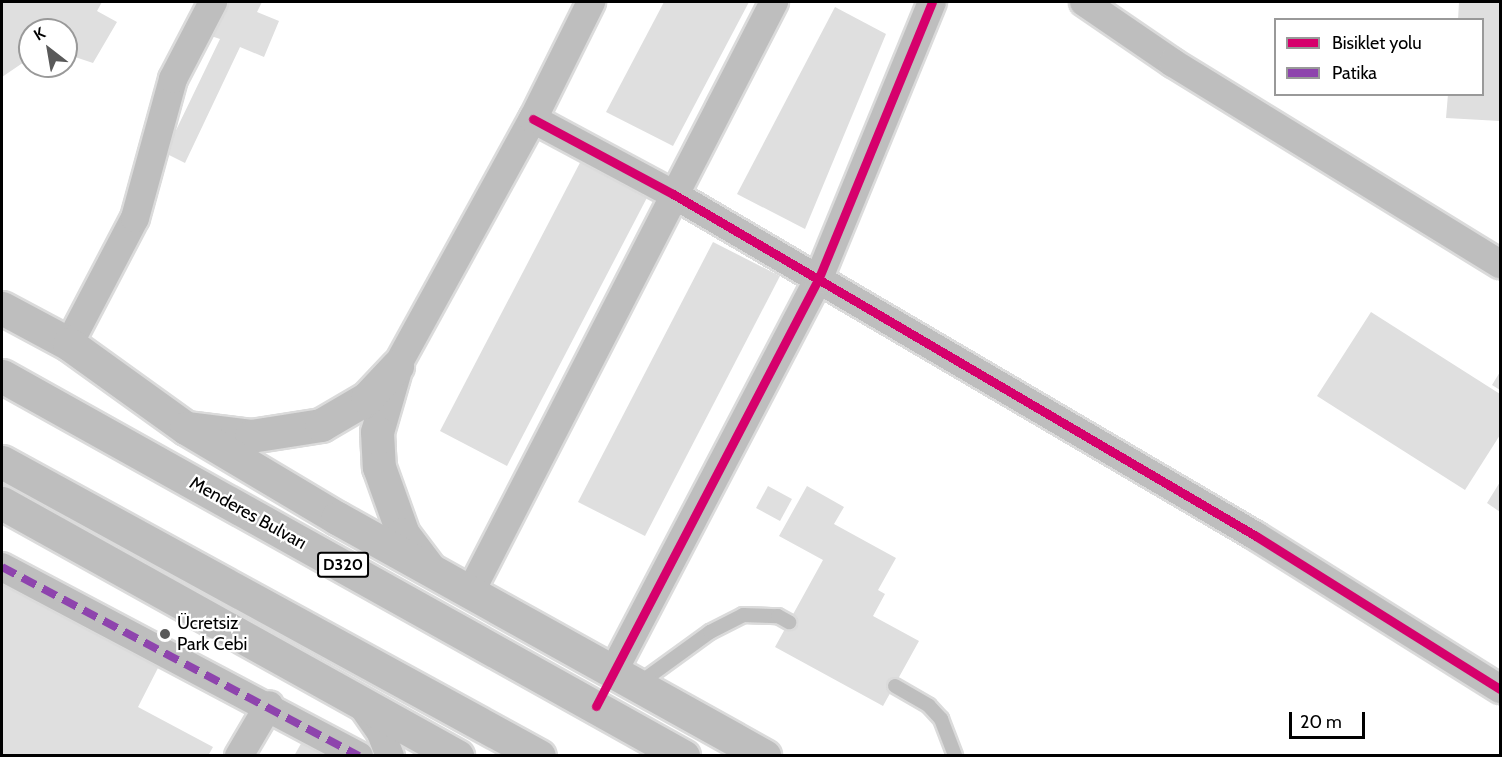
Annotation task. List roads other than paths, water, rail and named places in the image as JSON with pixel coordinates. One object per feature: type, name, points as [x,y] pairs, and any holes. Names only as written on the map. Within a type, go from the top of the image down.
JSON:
[{"type":"main road","points":[[2,308],[69,344],[186,428],[470,593],[764,756]]},
{"type":"main road","points":[[186,428],[251,436],[321,425],[367,398],[397,366]]},
{"type":"main road","points":[[397,366],[377,432],[379,466],[403,534],[428,567]]},
{"type":"main road","name":"Menderes Bulvarı","points":[[2,376],[683,756]]},
{"type":"main road","points":[[2,462],[539,756]]},
{"type":"main road","points":[[2,503],[457,756]]},
{"type":"main road","points":[[470,593],[596,706],[625,679]]},
{"type":"street","points":[[69,344],[135,218],[173,79],[213,2]]},
{"type":"street","points":[[397,366],[534,119],[591,2]]},
{"type":"street","points":[[470,593],[774,2]]},
{"type":"street","points":[[625,679],[818,280],[932,2]]},
{"type":"street","points":[[1084,2],[1173,63],[1500,264]]},
{"type":"street","points":[[534,119],[674,194],[1256,536],[1500,689]]},
{"type":"street","points":[[2,567],[269,705],[360,756]]},
{"type":"street","points":[[362,704],[381,733],[390,756]]},
{"type":"street","points":[[239,756],[269,705]]},
{"type":"lane","points":[[625,679],[743,615],[778,616],[789,622]]},
{"type":"lane","points":[[895,686],[941,719],[956,756]]},
{"type":"place","name":"Ücretsiz Park Cebi","points":[[165,634]]}]
